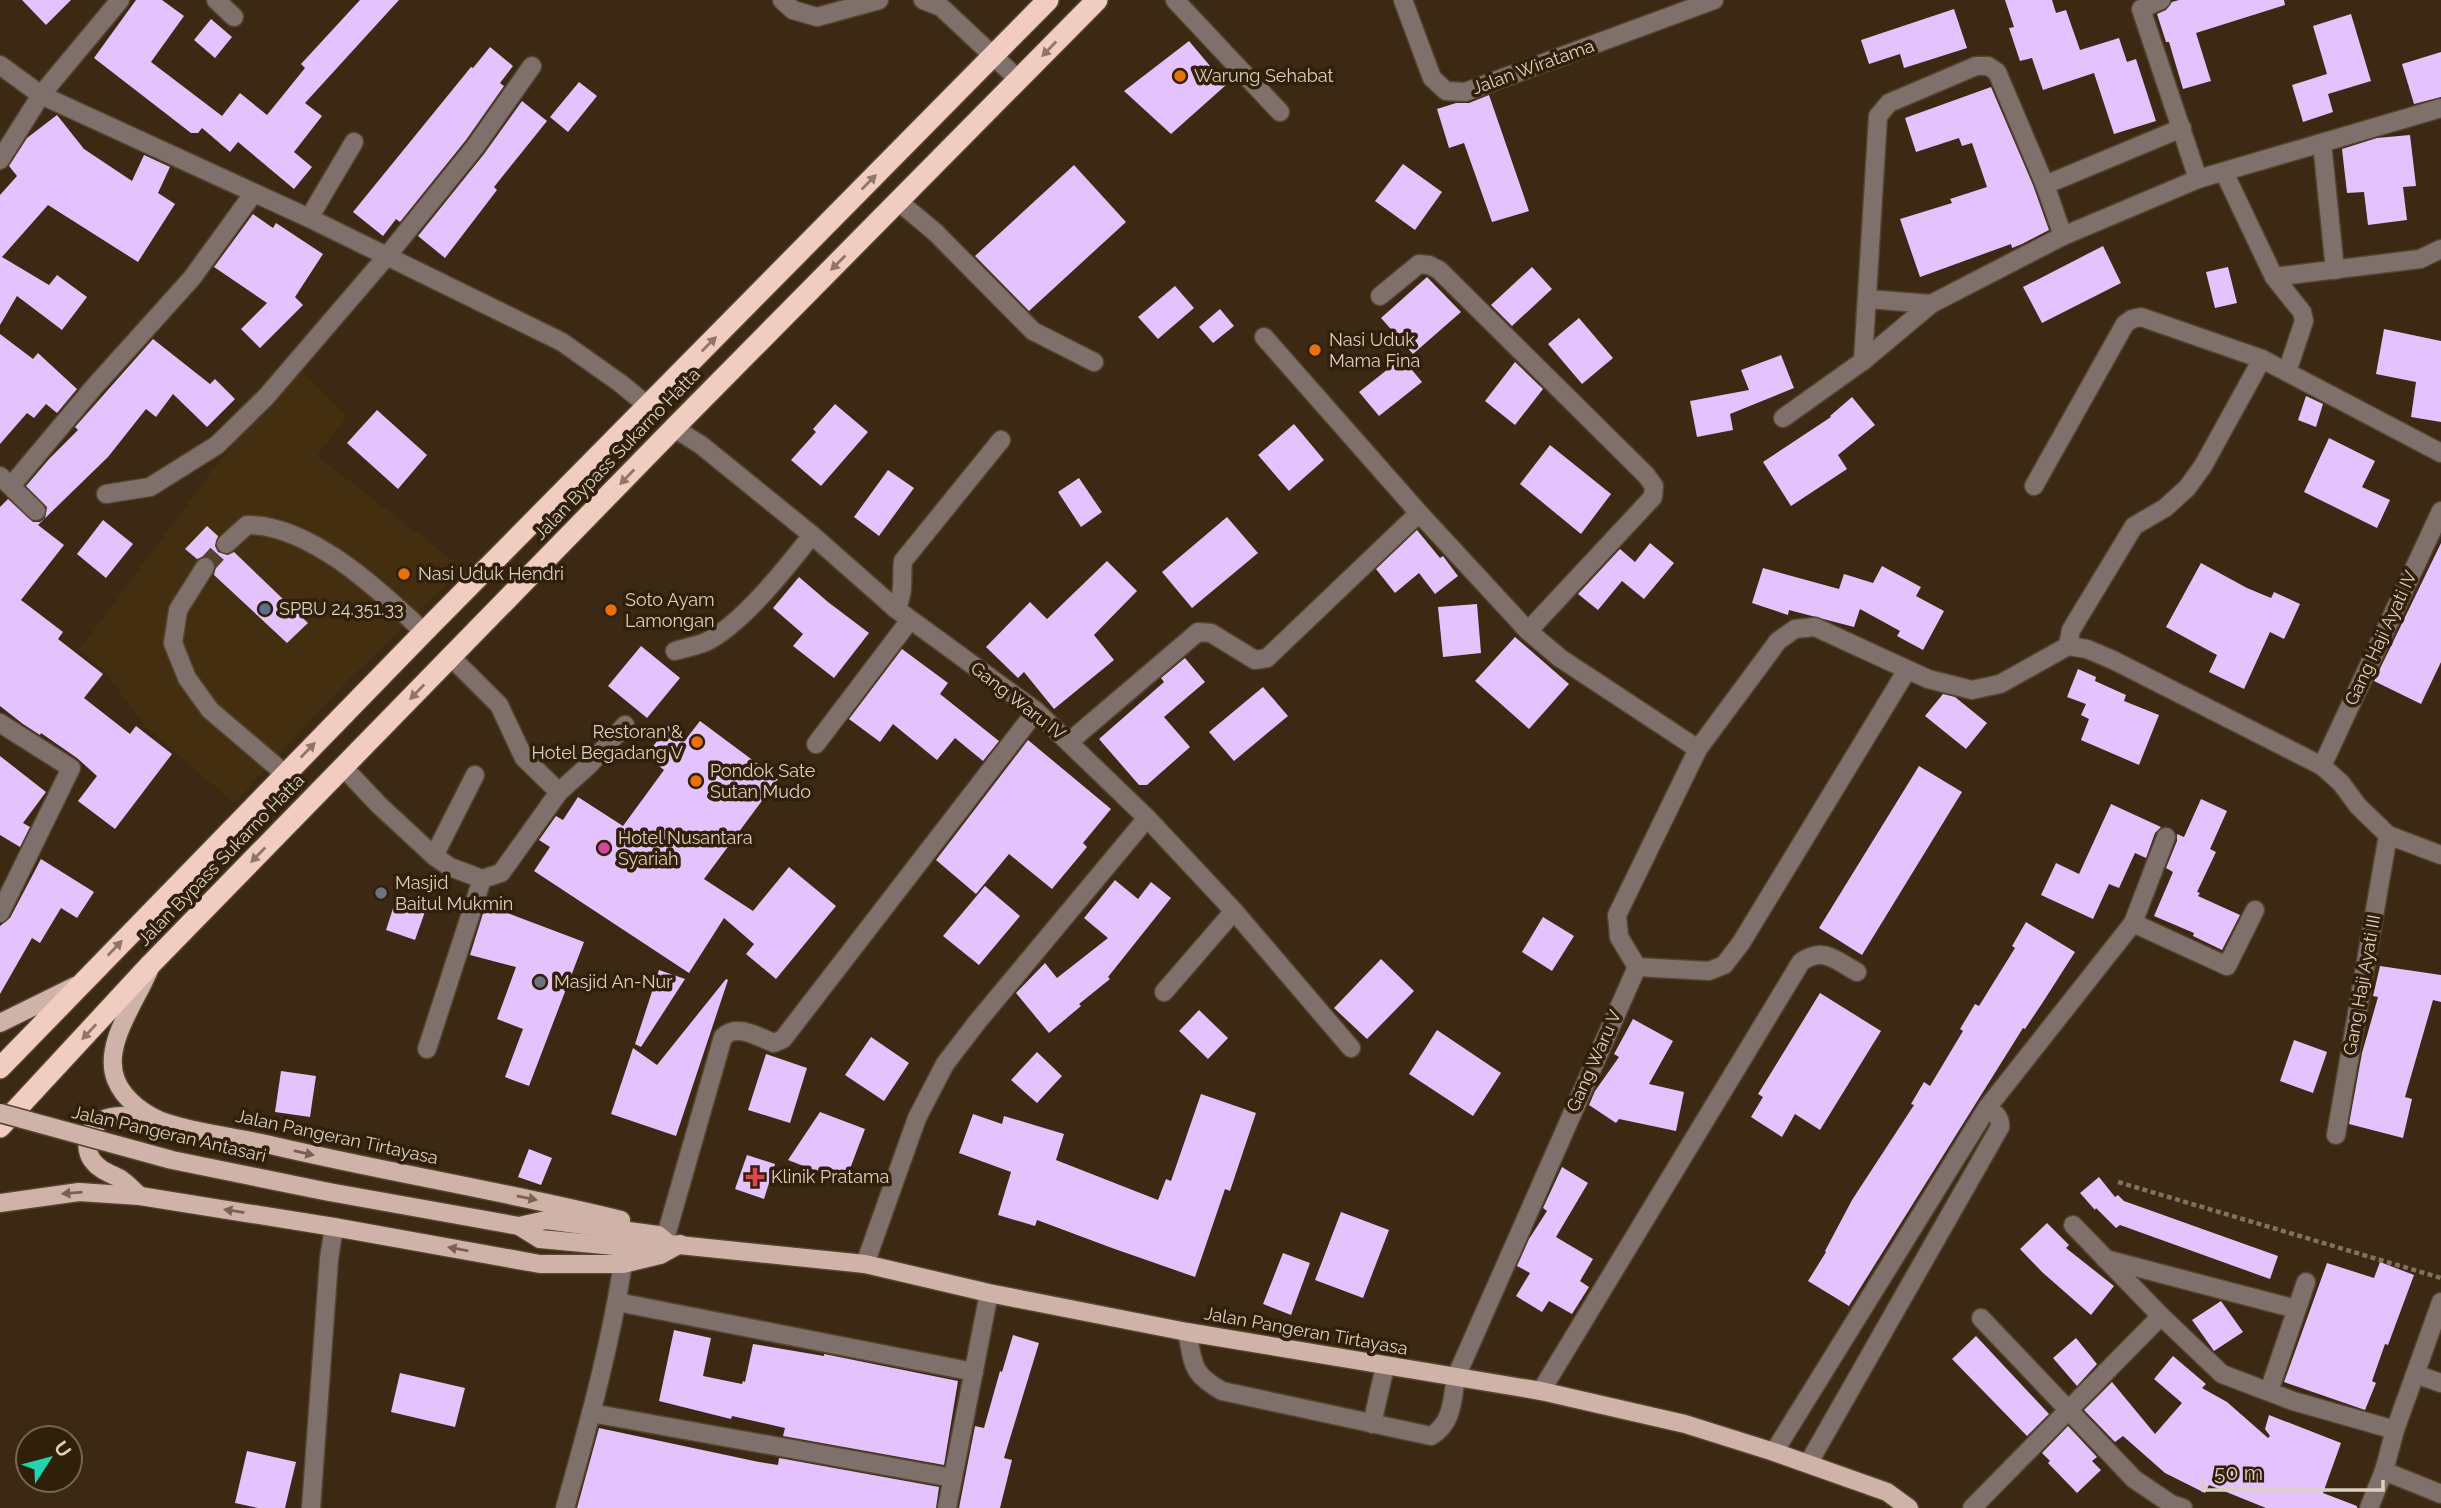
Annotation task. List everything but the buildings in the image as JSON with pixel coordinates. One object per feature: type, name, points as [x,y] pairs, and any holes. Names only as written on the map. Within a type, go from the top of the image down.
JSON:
[{"type":"highway","name":"Jalan Bypass Sukarno Hatta","points":[[0,1068],[424,632],[1049,0]]},
{"type":"highway","points":[[1049,0],[1074,23]]},
{"type":"highway","name":"Jalan Bypass Sukarno Hatta","points":[[0,1127],[151,964],[674,428],[1097,0]]},
{"type":"main road","name":"Jalan Pangeran Tirtayasa","points":[[151,964],[117,1036],[113,1070],[119,1086],[129,1100],[166,1123],[340,1161],[540,1200],[675,1241],[865,1265],[989,1293],[1188,1332],[1541,1391],[1685,1424],[1774,1452],[1887,1492],[1903,1506]]},
{"type":"main road","points":[[0,1023],[83,982]]},
{"type":"main road","name":"Jalan Pangeran Antasari","points":[[0,1113],[172,1160],[329,1192]]},
{"type":"main road","points":[[140,1196],[120,1179],[96,1166],[89,1154],[88,1137],[96,1124],[115,1116],[166,1123]]},
{"type":"main road","name":"Jalan Pangeran Tirtayasa","points":[[0,1203],[79,1192],[140,1196],[540,1264],[660,1255],[675,1241]]},
{"type":"main road","name":"Jalan Pangeran Tirtayasa","points":[[329,1192],[519,1226],[540,1239],[624,1256]]},
{"type":"main road","name":"Jalan Pangeran Tirtayasa","points":[[519,1226],[546,1220],[658,1235],[675,1241]]},
{"type":"street","points":[[0,160],[41,95],[120,0]]},
{"type":"street","points":[[216,0],[234,16]]},
{"type":"street","points":[[782,0],[793,10],[817,17],[879,0]]},
{"type":"street","points":[[923,0],[941,7],[1019,80]]},
{"type":"street","points":[[1175,0],[1280,112]]},
{"type":"street","name":"Jalan Wiratama","points":[[1404,0],[1432,78],[1446,92],[1465,92],[1714,0]]},
{"type":"street","points":[[2161,0],[2141,9],[2198,179]]},
{"type":"street","points":[[0,65],[41,95],[309,218],[562,342],[648,406]]},
{"type":"street","points":[[106,494],[150,487],[217,445],[266,397],[387,256],[475,147],[532,66]]},
{"type":"street","points":[[1863,361],[1878,116],[1889,103],[1976,66],[1988,66],[1997,72],[2045,185],[2063,236]]},
{"type":"street","points":[[1783,418],[1863,361],[1931,304],[2063,236],[2198,179],[2441,108]]},
{"type":"street","points":[[2045,185],[2182,128]]},
{"type":"street","points":[[309,218],[354,142]]},
{"type":"street","points":[[2322,143],[2334,270]]},
{"type":"street","points":[[2224,172],[2274,277],[2302,312],[2304,321],[2287,372]]},
{"type":"street","points":[[36,511],[6,481],[192,278],[253,194]]},
{"type":"street","points":[[899,202],[935,232],[1033,331],[1094,362]]},
{"type":"street","points":[[2274,277],[2420,259],[2441,249]]},
{"type":"street","points":[[1380,296],[1419,264],[1439,270],[1654,486],[1653,497],[1528,631]]},
{"type":"street","points":[[1868,299],[1931,304]]},
{"type":"street","points":[[2034,486],[2125,324],[2141,317],[2262,359],[2441,453]]},
{"type":"street","points":[[1264,337],[1419,513],[1528,631],[1559,658],[1698,749]]},
{"type":"street","points":[[2068,646],[2071,630],[2134,526],[2165,508],[2187,488],[2203,466],[2262,359]]},
{"type":"street","name":"Gang Waru IV","points":[[674,428],[701,445],[812,535],[903,614],[1036,710],[1147,818],[1234,911],[1351,1048]]},
{"type":"street","points":[[816,744],[903,614],[903,562],[1001,440]]},
{"type":"street","name":"Gang Haji Ayati IV","points":[[2322,766],[2441,511]]},
{"type":"street","points":[[1069,742],[1198,632],[1211,633],[1255,660],[1267,658],[1419,513]]},
{"type":"street","points":[[226,544],[247,525],[266,525],[311,543],[374,585],[424,632]]},
{"type":"street","points":[[675,651],[705,642],[728,627],[776,580],[812,535]]},
{"type":"street","points":[[205,567],[178,610],[173,643],[187,678],[211,710],[285,774]]},
{"type":"street","points":[[1907,670],[1741,943],[1724,965],[1709,971],[1636,967],[1619,937],[1617,915],[1698,749],[1778,641],[1795,629],[1815,627],[1928,679],[1972,690],[2000,684],[2068,646],[2087,649],[2322,766],[2388,835],[2441,855]]},
{"type":"street","points":[[451,657],[499,705],[524,758],[559,792]]},
{"type":"street","points":[[675,1241],[723,1037],[736,1029],[774,1043],[783,1039],[1036,710]]},
{"type":"street","points":[[0,723],[71,768],[0,914]]},
{"type":"street","points":[[343,767],[433,856],[450,867],[482,879],[501,873],[559,792],[589,765],[625,725]]},
{"type":"street","points":[[433,856],[475,775]]},
{"type":"street","points":[[865,1265],[917,1118],[946,1065],[978,1021],[1147,818]]},
{"type":"street","name":"Gang Haji Ayati III","points":[[2336,1135],[2388,835]]},
{"type":"street","points":[[1774,1452],[1987,1108],[2133,923],[2166,837]]},
{"type":"street","points":[[427,1049],[482,879]]},
{"type":"street","points":[[2133,923],[2225,966],[2255,910]]},
{"type":"street","points":[[1164,992],[1234,911]]},
{"type":"street","points":[[1541,1391],[1801,962],[1813,954],[1822,954],[1857,972]]},
{"type":"street","name":"Gang Waru V","points":[[1188,1332],[1195,1369],[1203,1380],[1222,1391],[1431,1436],[1440,1431],[1448,1421],[1456,1377],[1636,967]]},
{"type":"street","points":[[1808,1464],[2000,1127],[1998,1116],[1987,1108]]},
{"type":"street","points":[[2073,1225],[2161,1316],[2222,1374],[2293,1401],[2395,1430]]},
{"type":"street","points":[[312,1508],[329,1259],[334,1227]]},
{"type":"street","points":[[565,1508],[617,1302],[624,1256]]},
{"type":"street","points":[[2105,1259],[2296,1309]]},
{"type":"street","points":[[2269,1391],[2306,1282]]},
{"type":"street","points":[[947,1508],[989,1293]]},
{"type":"street","points":[[617,1302],[974,1372]]},
{"type":"street","points":[[2369,1508],[2441,1302]]},
{"type":"street","points":[[1972,1508],[2161,1316]]},
{"type":"street","points":[[1981,1318],[2134,1479],[2171,1504],[2183,1508]]},
{"type":"street","points":[[1372,1424],[1385,1366]]},
{"type":"street","points":[[2415,1374],[2441,1383]]},
{"type":"street","points":[[591,1413],[953,1478]]},
{"type":"street","points":[[2384,1471],[2441,1494]]},
{"type":"path","points":[[2118,1182],[2441,1278]]},
{"type":"shaded area","name":"SPBU 24.351.33","points":[[300,369],[347,416],[317,456],[463,568],[345,683],[234,803],[145,726],[105,672],[79,650],[224,455]]},
{"type":"tunnel","points":[[205,567],[226,544]]},
{"type":"place","name":"Warung Sehabat","points":[[1180,76]]},
{"type":"place","name":"Nasi Uduk Mama Fina","points":[[1315,350]]},
{"type":"place","name":"Nasi Uduk Hendri","points":[[404,574]]},
{"type":"place","name":"SPBU 24.351.33","points":[[265,609]]},
{"type":"place","name":"Soto Ayam Lamongan","points":[[611,610]]},
{"type":"place","name":"Restoran & Hotel Begadang V","points":[[697,742]]},
{"type":"place","name":"Pondok Sate Sutan Mudo","points":[[696,781]]},
{"type":"place","name":"Hotel Nusantara Syariah","points":[[604,848]]},
{"type":"place","name":"Masjid Baitul Mukmin","points":[[381,893]]},
{"type":"place","name":"Masjid An-Nur","points":[[540,982]]},
{"type":"place","name":"Klinik Pratama","points":[[755,1177]]}]
